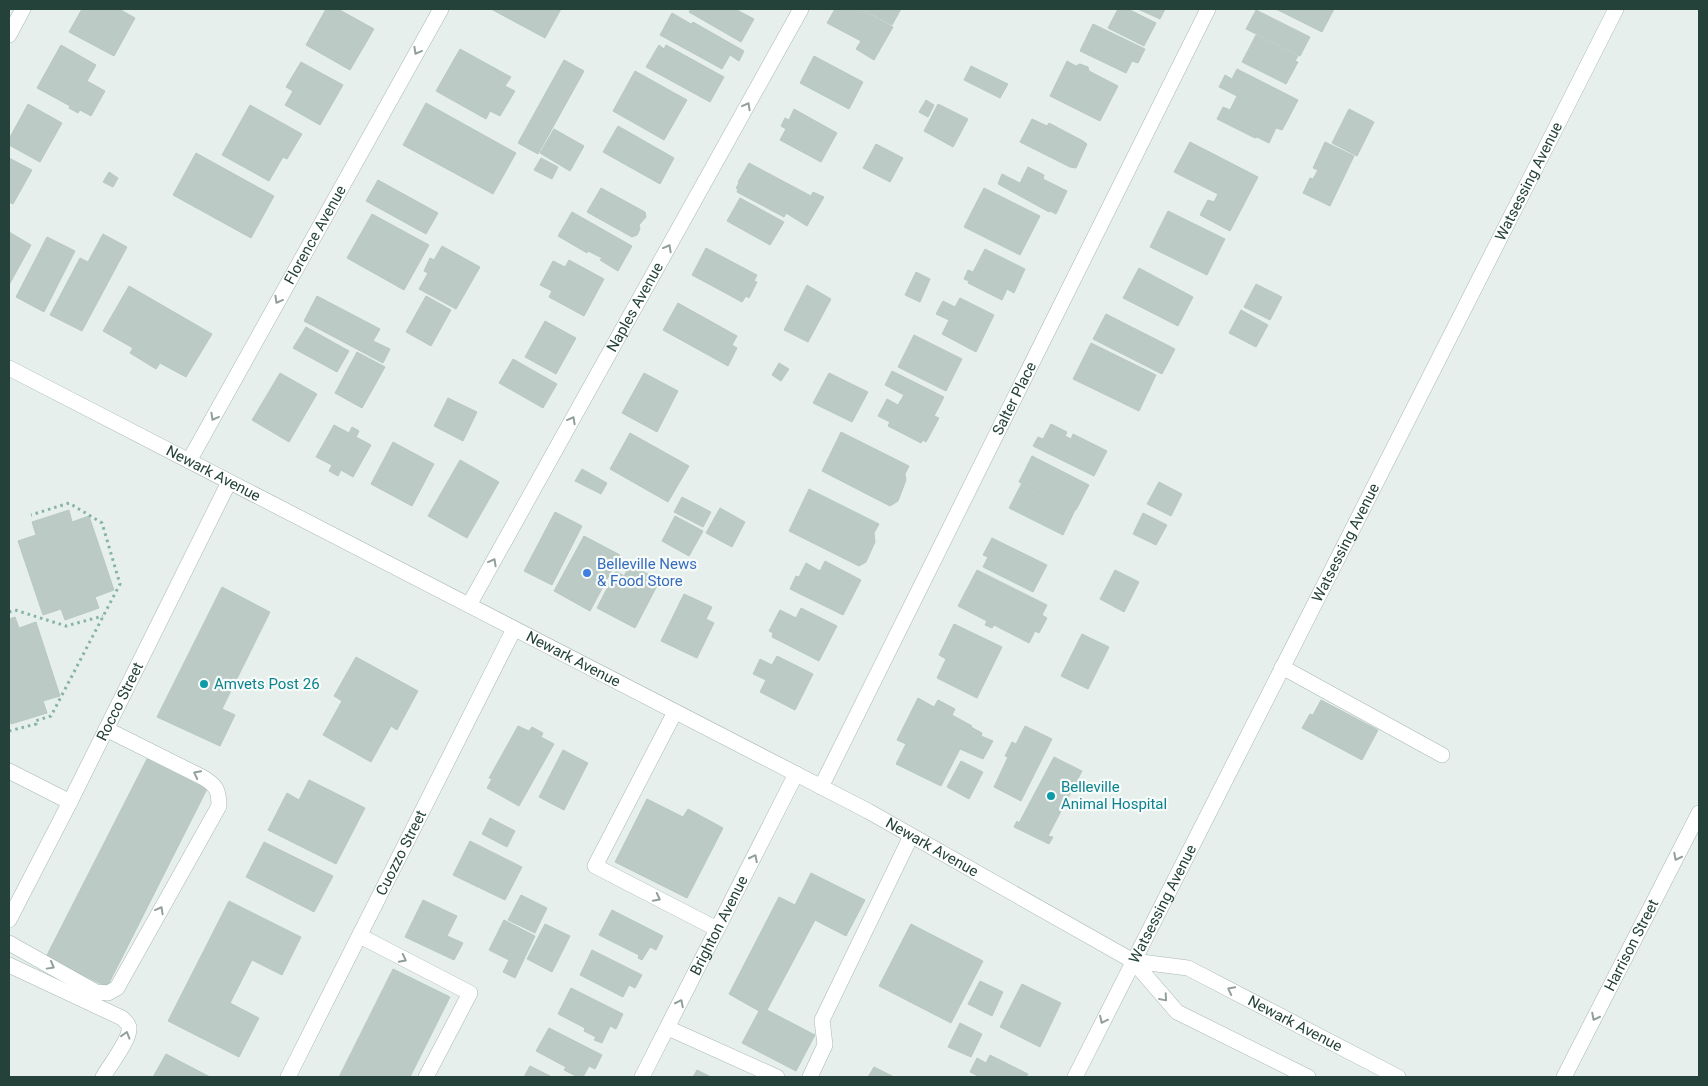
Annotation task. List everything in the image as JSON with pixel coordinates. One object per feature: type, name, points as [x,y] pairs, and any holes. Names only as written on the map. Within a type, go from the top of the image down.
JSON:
[{"type":"street","points":[[9,35],[23,9]]},
{"type":"street","name":"Florence Avenue","points":[[189,461],[440,9]]},
{"type":"street","name":"Naples Avenue","points":[[469,605],[801,9]]},
{"type":"street","name":"Salter Place","points":[[821,787],[1208,9]]},
{"type":"street","name":"Watsessing Avenue","points":[[1075,1077],[1132,961],[1616,9]]},
{"type":"street","name":"Newark Avenue","points":[[9,368],[796,774],[911,836],[1132,961],[1177,1012],[1308,1077]]},
{"type":"street","name":"Rocco Street","points":[[9,920],[70,802],[229,482]]},
{"type":"street","name":"Cuozzo Street","points":[[293,1076],[360,936],[514,629]]},
{"type":"street","points":[[1282,667],[1442,755]]},
{"type":"street","points":[[675,712],[595,866],[717,929]]},
{"type":"street","points":[[9,943],[96,992],[108,993],[117,988],[219,806],[219,794],[212,783],[106,729]]},
{"type":"street","points":[[9,771],[70,802]]},
{"type":"street","name":"Brighton Avenue","points":[[642,1077],[796,774]]},
{"type":"street","name":"Harrison Street","points":[[1564,1077],[1699,813]]},
{"type":"street","points":[[810,1077],[825,1045],[822,1020],[911,836]]},
{"type":"street","points":[[360,936],[470,993],[426,1077]]},
{"type":"street","name":"Newark Avenue","points":[[1132,961],[1188,968],[1398,1077]]},
{"type":"street","points":[[9,965],[122,1018],[127,1023],[129,1028],[125,1042],[103,1077]]},
{"type":"street","points":[[668,1028],[777,1077]]},
{"type":"path","points":[[9,731],[36,724],[35,721],[51,716],[120,584],[102,523],[69,503],[31,515]]},
{"type":"path","points":[[9,612],[16,610],[66,626],[103,616]]},
{"type":"building","points":[[82,9],[119,9],[135,18],[114,56],[69,32]]},
{"type":"building","points":[[326,9],[338,9],[374,29],[350,70],[306,45]]},
{"type":"building","points":[[491,9],[561,9],[545,38]]},
{"type":"building","points":[[691,9],[738,9],[754,19],[741,42],[689,12]]},
{"type":"building","points":[[835,9],[860,9],[893,27],[874,60],[856,49],[861,41],[827,23]]},
{"type":"building","points":[[862,9],[901,9],[892,25]]},
{"type":"building","points":[[1118,9],[1128,9],[1156,23],[1144,46],[1108,28]]},
{"type":"building","points":[[1138,9],[1165,9],[1160,19]]},
{"type":"building","points":[[1276,9],[1334,9],[1322,32]]},
{"type":"building","points":[[1256,10],[1310,37],[1300,56],[1246,29]]},
{"type":"building","points":[[672,13],[691,24],[693,22],[744,51],[739,61],[730,55],[722,69],[660,35]]},
{"type":"building","points":[[1093,24],[1145,49],[1138,63],[1132,61],[1126,73],[1080,51]]},
{"type":"building","points":[[1256,35],[1298,56],[1295,61],[1298,62],[1286,84],[1242,62]]},
{"type":"building","points":[[61,45],[96,65],[87,81],[105,91],[91,116],[80,110],[78,113],[69,108],[70,106],[37,88]]},
{"type":"building","points":[[659,45],[664,49],[666,45],[724,77],[710,102],[646,67]]},
{"type":"building","points":[[460,49],[511,77],[505,86],[515,91],[500,116],[490,111],[486,119],[436,91]]},
{"type":"building","points":[[814,56],[863,82],[849,109],[800,83]]},
{"type":"building","points":[[564,60],[584,71],[538,154],[518,143]]},
{"type":"building","points":[[1067,61],[1076,66],[1080,64],[1088,67],[1089,71],[1118,86],[1100,121],[1050,96]]},
{"type":"building","points":[[301,62],[343,85],[320,125],[285,105],[293,91],[286,87]]},
{"type":"building","points":[[971,66],[1008,84],[1000,98],[964,80]]},
{"type":"building","points":[[1237,69],[1298,100],[1287,121],[1219,87],[1225,75],[1232,79]]},
{"type":"building","points":[[635,71],[687,100],[664,140],[613,111]]},
{"type":"building","points":[[1237,96],[1287,121],[1282,130],[1276,128],[1269,143],[1217,119],[1223,107],[1230,110]]},
{"type":"building","points":[[926,100],[934,105],[928,117],[919,112]]},
{"type":"building","points":[[426,103],[516,153],[493,194],[403,145]]},
{"type":"building","points":[[28,104],[62,123],[40,162],[9,145],[9,139]]},
{"type":"building","points":[[938,104],[968,119],[953,147],[924,131]]},
{"type":"building","points":[[250,105],[302,134],[287,159],[283,157],[269,181],[222,155]]},
{"type":"building","points":[[794,109],[837,133],[821,162],[780,140],[786,129],[781,126],[785,118],[789,120]]},
{"type":"building","points":[[1349,109],[1374,122],[1357,156],[1332,143]]},
{"type":"building","points":[[1032,119],[1047,126],[1049,123],[1087,144],[1076,168],[1070,167],[1020,142]]},
{"type":"building","points":[[618,126],[674,158],[660,184],[603,152]]},
{"type":"building","points":[[554,129],[584,146],[570,171],[540,153]]},
{"type":"building","points":[[1190,142],[1258,177],[1230,231],[1200,215],[1208,200],[1214,202],[1218,194],[1174,172]]},
{"type":"building","points":[[1325,142],[1354,156],[1330,206],[1303,193],[1310,178],[1313,179],[1318,170],[1313,168]]},
{"type":"building","points":[[876,144],[903,158],[890,182],[863,168]]},
{"type":"building","points":[[196,153],[274,196],[251,238],[173,195]]},
{"type":"building","points":[[9,158],[32,170],[13,204],[9,202]]},
{"type":"building","points":[[541,158],[558,167],[552,179],[534,170]]},
{"type":"building","points":[[749,163],[811,196],[813,192],[824,197],[807,226],[786,213],[784,217],[737,192],[738,182]]},
{"type":"building","points":[[1028,167],[1044,175],[1043,179],[1067,191],[1056,214],[998,184],[1002,174],[1020,183]]},
{"type":"building","points":[[109,172],[118,178],[113,187],[103,182]]},
{"type":"building","points":[[378,180],[438,213],[426,234],[366,201]]},
{"type":"building","points":[[601,188],[645,212],[646,217],[639,225],[640,229],[637,235],[632,237],[587,212]]},
{"type":"building","points":[[984,188],[1040,216],[1020,255],[964,227]]},
{"type":"building","points":[[740,198],[784,222],[770,245],[727,221]]},
{"type":"building","points":[[1168,211],[1225,239],[1207,275],[1150,247]]},
{"type":"building","points":[[572,212],[632,246],[618,271],[600,260],[602,258],[588,251],[587,253],[558,236]]},
{"type":"building","points":[[372,214],[429,245],[404,290],[347,258]]},
{"type":"building","points":[[9,232],[31,245],[9,285]]},
{"type":"building","points":[[103,234],[127,247],[82,331],[50,315],[80,258],[88,262]]},
{"type":"building","points":[[47,237],[75,251],[44,312],[16,297]]},
{"type":"building","points":[[442,246],[480,267],[456,309],[419,289],[428,273],[424,271],[430,258],[434,260]]},
{"type":"building","points":[[706,248],[757,275],[754,281],[757,282],[749,298],[746,296],[742,302],[692,275]]},
{"type":"building","points":[[985,249],[1025,269],[1014,293],[1007,289],[1002,300],[968,283],[969,281],[964,279],[968,270],[973,272]]},
{"type":"building","points":[[569,260],[604,279],[584,316],[549,297],[552,291],[540,285],[553,261],[565,267]]},
{"type":"building","points":[[1139,268],[1193,297],[1178,326],[1123,298]]},
{"type":"building","points":[[916,272],[930,279],[920,302],[905,295]]},
{"type":"building","points":[[1256,284],[1282,297],[1270,320],[1244,307]]},
{"type":"building","points":[[807,285],[831,299],[808,342],[784,330]]},
{"type":"building","points":[[129,286],[212,334],[186,377],[160,363],[156,369],[130,353],[133,348],[103,331]]},
{"type":"building","points":[[317,296],[380,329],[373,341],[390,349],[383,363],[304,321]]},
{"type":"building","points":[[426,296],[451,310],[431,346],[406,332]]},
{"type":"building","points":[[960,298],[994,315],[976,352],[942,334],[949,320],[936,314],[943,301],[955,307]]},
{"type":"building","points":[[678,303],[737,336],[732,345],[737,348],[728,366],[663,330]]},
{"type":"building","points":[[1241,310],[1268,325],[1256,347],[1229,333]]},
{"type":"building","points":[[1106,314],[1175,349],[1162,374],[1093,339]]},
{"type":"building","points":[[545,321],[576,338],[556,374],[525,357]]},
{"type":"building","points":[[306,327],[349,351],[337,372],[293,348]]},
{"type":"building","points":[[914,335],[962,359],[946,391],[898,367]]},
{"type":"building","points":[[1091,343],[1156,375],[1139,411],[1073,379]]},
{"type":"building","points":[[357,352],[385,367],[362,408],[335,393]]},
{"type":"building","points":[[513,359],[557,384],[543,408],[499,383]]},
{"type":"building","points":[[779,363],[789,369],[781,381],[772,375]]},
{"type":"building","points":[[892,371],[944,397],[934,416],[939,418],[926,442],[923,440],[921,443],[888,426],[890,422],[878,416],[887,399],[898,405],[904,395],[885,385]]},
{"type":"building","points":[[280,373],[317,394],[289,442],[252,420]]},
{"type":"building","points":[[644,373],[678,391],[657,432],[622,413]]},
{"type":"building","points":[[829,373],[868,392],[852,422],[813,403]]},
{"type":"building","points":[[448,398],[477,412],[463,441],[434,426]]},
{"type":"building","points":[[1051,424],[1067,432],[1065,436],[1071,439],[1073,434],[1107,451],[1094,476],[1033,446],[1038,437],[1043,439]]},
{"type":"building","points":[[334,425],[349,433],[352,427],[359,431],[356,437],[371,445],[353,477],[341,470],[338,476],[329,471],[332,465],[316,457]]},
{"type":"building","points":[[841,432],[909,466],[898,501],[890,506],[822,471]]},
{"type":"building","points":[[630,433],[689,466],[668,502],[610,469]]},
{"type":"building","points":[[393,442],[434,464],[412,506],[371,484]]},
{"type":"building","points":[[1032,456],[1089,485],[1076,510],[1019,482]]},
{"type":"building","points":[[460,460],[499,482],[467,538],[428,516]]},
{"type":"building","points":[[582,469],[607,483],[601,494],[575,481]]},
{"type":"building","points":[[1159,482],[1182,494],[1171,516],[1147,504]]},
{"type":"building","points":[[1022,483],[1075,510],[1063,535],[1009,508]]},
{"type":"building","points":[[809,489],[879,524],[874,533],[875,542],[866,562],[859,566],[789,531]]},
{"type":"building","points":[[682,497],[711,512],[703,527],[674,512]]},
{"type":"building","points":[[720,508],[745,522],[732,547],[706,533]]},
{"type":"building","points":[[69,510],[72,522],[89,516],[114,590],[95,597],[99,608],[65,620],[61,609],[43,615],[18,541],[36,535],[32,522]]},
{"type":"building","points":[[555,512],[582,526],[552,585],[524,571]]},
{"type":"building","points":[[1143,513],[1167,525],[1156,545],[1133,534]]},
{"type":"building","points":[[675,516],[703,531],[689,556],[662,541]]},
{"type":"building","name":"Belleville News & Food Store","points":[[584,536],[620,555],[590,611],[554,591]]},
{"type":"building","points":[[992,538],[1047,565],[1033,592],[983,567],[988,557],[983,555]]},
{"type":"building","points":[[825,561],[861,580],[843,615],[790,589],[796,576],[799,577],[806,563],[820,571]]},
{"type":"building","points":[[630,565],[660,580],[635,628],[597,608],[616,571],[624,576]]},
{"type":"building","points":[[977,570],[1047,605],[1042,615],[1047,618],[1039,633],[1035,631],[1029,643],[994,625],[992,628],[985,625],[987,621],[958,606]]},
{"type":"building","points":[[1115,570],[1139,582],[1124,612],[1100,599]]},
{"type":"building","name":"Amvets Post 26","points":[[222,587],[270,612],[222,709],[235,715],[220,746],[157,717]]},
{"type":"building","points":[[684,594],[712,607],[706,619],[714,623],[697,658],[661,641]]},
{"type":"building","points":[[801,608],[837,626],[819,661],[772,637],[773,633],[769,631],[780,610],[796,618]]},
{"type":"building","points":[[15,617],[19,628],[36,622],[60,696],[43,701],[47,713],[11,724],[9,716],[9,619]]},
{"type":"building","points":[[954,624],[1002,647],[977,698],[937,678],[946,659],[939,655]]},
{"type":"building","points":[[1082,634],[1109,647],[1088,689],[1061,676]]},
{"type":"building","points":[[777,656],[813,674],[795,710],[760,692],[766,680],[753,674],[760,659],[772,665]]},
{"type":"building","points":[[356,657],[418,691],[397,730],[391,726],[371,762],[323,735],[342,701],[334,696]]},
{"type":"building","points":[[918,698],[934,707],[938,700],[955,709],[952,715],[982,733],[981,736],[993,741],[983,759],[960,749],[941,786],[896,764],[906,744],[897,740]]},
{"type":"building","points":[[1321,700],[1378,730],[1362,760],[1302,728],[1310,714],[1313,715]]},
{"type":"building","points":[[518,726],[529,731],[532,727],[543,733],[541,737],[554,744],[519,806],[487,788],[492,779],[489,778]]},
{"type":"building","points":[[1025,726],[1052,739],[1021,801],[994,787],[1008,757],[1005,756],[1012,742],[1016,744]]},
{"type":"building","points":[[563,750],[588,763],[564,810],[539,797]]},
{"type":"building","name":"Belleville Animal Hospital","points":[[1054,757],[1082,771],[1048,836],[1053,837],[1049,844],[1014,827],[1017,821],[1019,823]]},
{"type":"building","points":[[147,759],[207,789],[107,987],[46,957]]},
{"type":"building","points":[[961,761],[983,772],[969,799],[947,787]]},
{"type":"building","points":[[309,780],[365,808],[336,864],[268,830],[287,793],[299,800]]},
{"type":"building","points":[[647,799],[683,817],[688,809],[723,828],[687,898],[615,862]]},
{"type":"building","points":[[490,818],[515,831],[507,847],[482,834]]},
{"type":"building","points":[[470,841],[522,867],[505,900],[453,875]]},
{"type":"building","points":[[264,842],[333,876],[314,912],[246,877]]},
{"type":"building","points":[[811,873],[865,900],[846,936],[815,920],[767,1010],[815,1035],[796,1071],[742,1043],[759,1011],[729,994],[779,897],[795,905]]},
{"type":"building","points":[[521,895],[547,908],[535,933],[508,920]]},
{"type":"building","points":[[423,900],[457,916],[447,936],[463,943],[454,960],[405,937]]},
{"type":"building","points":[[229,901],[301,937],[282,975],[252,960],[230,1003],[259,1018],[239,1057],[168,1021]]},
{"type":"building","points":[[612,910],[663,936],[656,950],[650,947],[642,960],[638,958],[639,955],[599,935]]},
{"type":"building","points":[[504,920],[535,936],[515,978],[503,972],[509,960],[489,950]]},
{"type":"building","points":[[545,924],[570,936],[552,972],[527,959]]},
{"type":"building","points":[[911,924],[983,961],[951,1023],[879,986]]},
{"type":"building","points":[[592,950],[642,975],[635,988],[629,985],[623,997],[580,975]]},
{"type":"building","points":[[393,969],[450,997],[410,1077],[339,1077]]},
{"type":"building","points":[[980,981],[1003,992],[992,1016],[968,1004]]},
{"type":"building","points":[[1022,984],[1061,1003],[1040,1047],[1000,1027]]},
{"type":"building","points":[[571,988],[623,1014],[616,1029],[610,1026],[602,1043],[594,1040],[596,1037],[584,1031],[585,1028],[558,1014]]},
{"type":"building","points":[[960,1023],[982,1034],[971,1057],[948,1047]]},
{"type":"building","points":[[549,1028],[602,1055],[595,1069],[589,1066],[583,1077],[575,1077],[564,1070],[566,1067],[536,1051]]},
{"type":"building","points":[[166,1054],[210,1077],[153,1077]]},
{"type":"building","points":[[990,1055],[1028,1074],[1026,1077],[980,1077],[970,1072],[977,1058],[986,1063]]},
{"type":"building","points":[[530,1066],[552,1077],[524,1077]]},
{"type":"building","points":[[874,1067],[894,1077],[868,1077]]},
{"type":"building","points":[[697,1070],[711,1077],[693,1077]]},
{"type":"place","name":"Belleville News & Food Store","points":[[587,573]]},
{"type":"place","name":"Amvets Post 26","points":[[204,684]]},
{"type":"place","name":"Belleville Animal Hospital","points":[[1051,796]]}]
